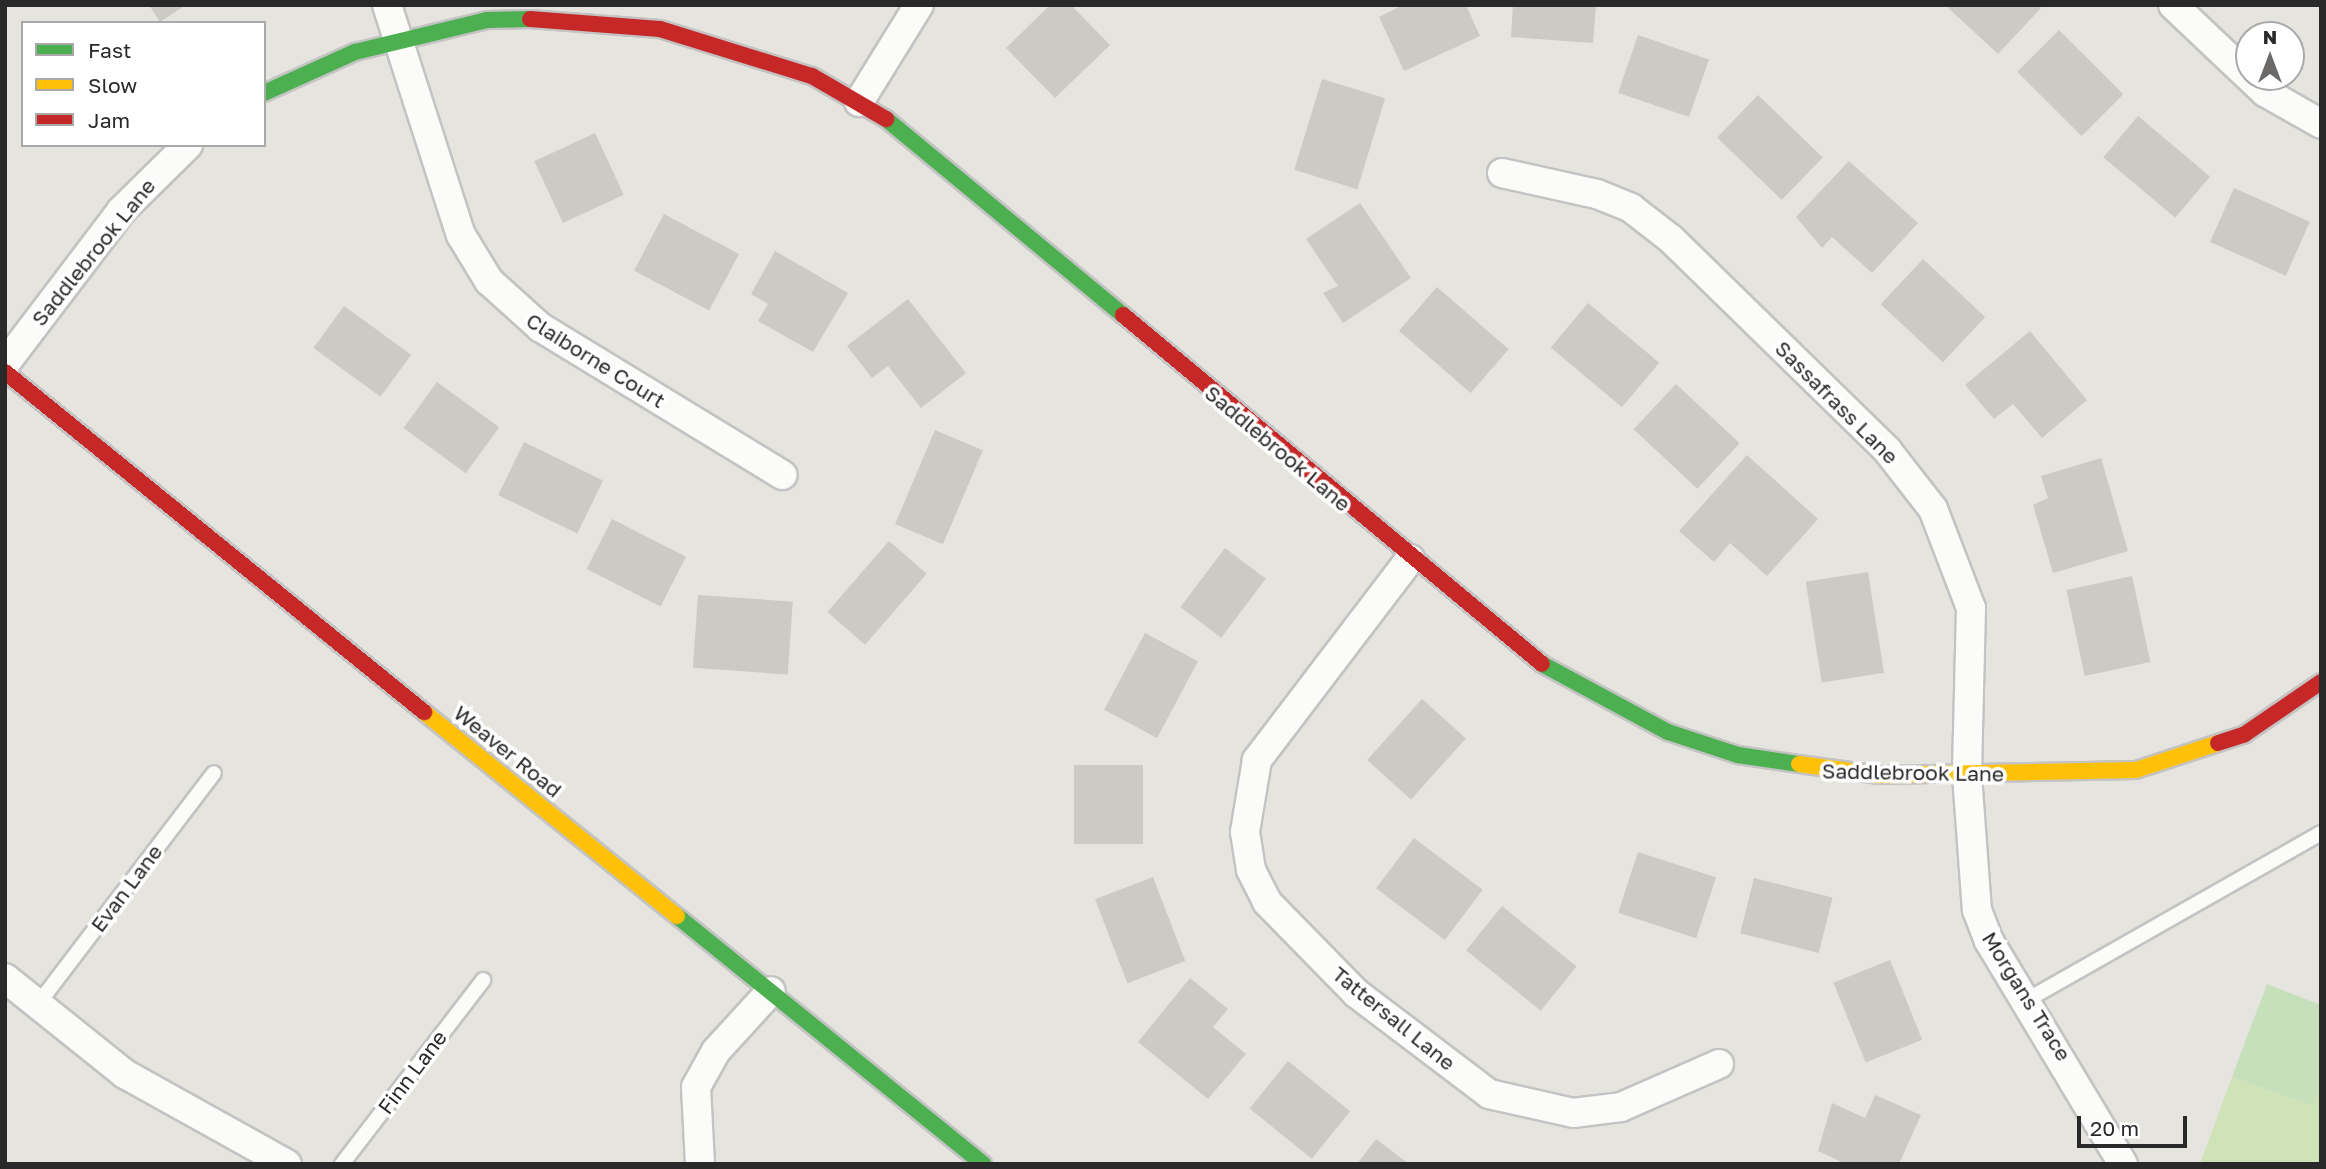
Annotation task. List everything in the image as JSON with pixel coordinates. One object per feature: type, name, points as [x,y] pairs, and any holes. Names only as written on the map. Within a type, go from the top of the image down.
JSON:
[{"type":"street","name":"Claiborne Court","points":[[387,5],[401,37],[461,235],[489,281],[540,327],[782,475]]},
{"type":"street","points":[[859,102],[919,5]]},
{"type":"street","points":[[2173,5],[2265,92],[2321,124]]},
{"type":"street","name":"Saddlebrook Lane","points":[[266,92],[401,37],[487,20],[660,29],[763,57],[859,102],[892,122],[1410,559],[1554,674],[1668,732],[1810,769],[1967,775],[2108,773],[2193,756],[2245,734],[2321,681]]},
{"type":"street","name":"Saddlebrook Lane","points":[[5,365],[121,211],[185,147]]},
{"type":"street","name":"Sassafrass Lane","points":[[1502,173],[1631,208],[1671,239],[1913,480],[1950,541],[1971,608],[1967,775]]},
{"type":"street","name":"Weaver Road","points":[[5,372],[983,1164]]},
{"type":"street","name":"Tattersall Lane","points":[[1410,559],[1256,760],[1245,832],[1251,870],[1267,902],[1356,993],[1489,1094],[1573,1113],[1621,1107],[1719,1063]]},
{"type":"street","name":"Morgans Trace","points":[[1967,775],[1977,910],[2123,1164]]},
{"type":"street","points":[[5,978],[125,1074],[287,1164]]},
{"type":"street","points":[[700,1164],[696,1087],[716,1051],[771,991]]},
{"type":"lane","name":"Evan Lane","points":[[37,1004],[214,773]]},
{"type":"lane","points":[[2027,1000],[2321,833]]},
{"type":"lane","name":"Finn Lane","points":[[342,1164],[483,980]]},
{"type":"green space","points":[[2267,984],[2321,1005],[2321,1083],[2312,1106],[2232,1077]]},
{"type":"green space","points":[[2232,1077],[2312,1106],[2321,1083],[2321,1164],[2200,1164]]},
{"type":"building","points":[[149,5],[186,5],[162,21]]},
{"type":"building","points":[[1050,5],[1071,5],[1110,45],[1055,98],[1006,48]]},
{"type":"building","points":[[1403,5],[1466,5],[1480,36],[1404,71],[1379,17]]},
{"type":"building","points":[[1513,5],[1596,5],[1593,43],[1511,37]]},
{"type":"building","points":[[1945,5],[2038,5],[2041,8],[1998,54]]},
{"type":"building","points":[[2059,30],[2123,94],[2082,136],[2017,72]]},
{"type":"building","points":[[1638,35],[1709,59],[1689,117],[1618,93]]},
{"type":"building","points":[[1322,79],[1385,98],[1357,189],[1294,170]]},
{"type":"building","points":[[1758,95],[1823,158],[1782,200],[1717,137]]},
{"type":"building","points":[[2138,116],[2210,176],[2175,218],[2103,157]]},
{"type":"building","points":[[595,133],[624,195],[563,223],[534,161]]},
{"type":"building","points":[[1849,161],[1918,223],[1872,273],[1832,237],[1822,248],[1796,217]]},
{"type":"building","points":[[2234,188],[2310,222],[2286,276],[2210,242]]},
{"type":"building","points":[[1360,203],[1411,278],[1343,323],[1323,293],[1338,286],[1306,239]]},
{"type":"building","points":[[664,214],[739,254],[709,310],[634,271]]},
{"type":"building","points":[[775,251],[848,293],[813,352],[758,321],[768,304],[751,294]]},
{"type":"building","points":[[1923,259],[1985,317],[1943,362],[1881,304]]},
{"type":"building","points":[[1437,287],[1509,349],[1471,393],[1399,331]]},
{"type":"building","points":[[908,299],[966,373],[921,408],[888,366],[872,378],[847,346]]},
{"type":"building","points":[[1588,303],[1659,363],[1622,407],[1551,347]]},
{"type":"building","points":[[344,306],[411,355],[381,397],[313,348]]},
{"type":"building","points":[[2030,331],[2087,400],[2042,438],[2013,404],[1994,419],[1965,385]]},
{"type":"building","points":[[437,382],[499,427],[466,473],[403,428]]},
{"type":"building","points":[[1676,384],[1740,443],[1697,489],[1634,429]]},
{"type":"building","points":[[935,430],[983,450],[943,544],[895,524]]},
{"type":"building","points":[[524,442],[603,481],[577,534],[498,495]]},
{"type":"building","points":[[1747,455],[1818,519],[1767,576],[1730,543],[1714,562],[1679,531]]},
{"type":"building","points":[[2101,458],[2128,551],[2053,573],[2033,505],[2048,498],[2041,476]]},
{"type":"building","points":[[612,519],[686,557],[661,607],[587,569]]},
{"type":"building","points":[[889,541],[927,574],[865,645],[827,612]]},
{"type":"building","points":[[1225,548],[1266,579],[1221,638],[1180,607]]},
{"type":"building","points":[[1868,572],[1884,673],[1822,683],[1806,582]]},
{"type":"building","points":[[2132,576],[2150,662],[2085,676],[2066,590]]},
{"type":"building","points":[[698,595],[793,602],[788,674],[693,668]]},
{"type":"building","points":[[1145,633],[1198,661],[1157,738],[1104,710]]},
{"type":"building","points":[[1422,699],[1466,738],[1411,799],[1367,760]]},
{"type":"building","points":[[1074,765],[1143,765],[1143,844],[1074,844]]},
{"type":"building","points":[[1414,838],[1483,890],[1445,940],[1376,888]]},
{"type":"building","points":[[1638,852],[1716,877],[1696,938],[1618,913]]},
{"type":"building","points":[[1153,877],[1185,961],[1127,983],[1095,899]]},
{"type":"building","points":[[1754,878],[1833,898],[1819,953],[1740,933]]},
{"type":"building","points":[[1502,906],[1577,966],[1541,1011],[1466,950]]},
{"type":"building","points":[[1890,960],[1922,1040],[1866,1063],[1833,983]]},
{"type":"building","points":[[1190,978],[1228,1009],[1213,1027],[1246,1054],[1208,1099],[1138,1042]]},
{"type":"building","points":[[1288,1061],[1350,1111],[1312,1159],[1250,1108]]},
{"type":"building","points":[[1875,1095],[1921,1115],[1899,1164],[1846,1164],[1818,1151],[1832,1103],[1865,1118]]},
{"type":"building","points":[[1376,1139],[1409,1164],[1357,1164]]},
{"type":"traffic: fast","points":[[266,92],[355,52],[487,20],[530,19]]},
{"type":"traffic: fast","points":[[886,119],[1123,315]]},
{"type":"traffic: fast","points":[[1542,664],[1668,732],[1738,755],[1799,764]]},
{"type":"traffic: fast","points":[[677,916],[983,1164]]},
{"type":"traffic: slow","points":[[424,712],[677,916]]},
{"type":"traffic: slow","points":[[1799,764],[1879,775],[2136,770],[2218,743]]},
{"type":"traffic: jam","points":[[530,19],[660,29],[812,76],[886,119]]},
{"type":"traffic: jam","points":[[1123,315],[1542,664]]},
{"type":"traffic: jam","points":[[5,372],[424,712]]},
{"type":"traffic: jam","points":[[2218,743],[2245,734],[2321,682]]}]
